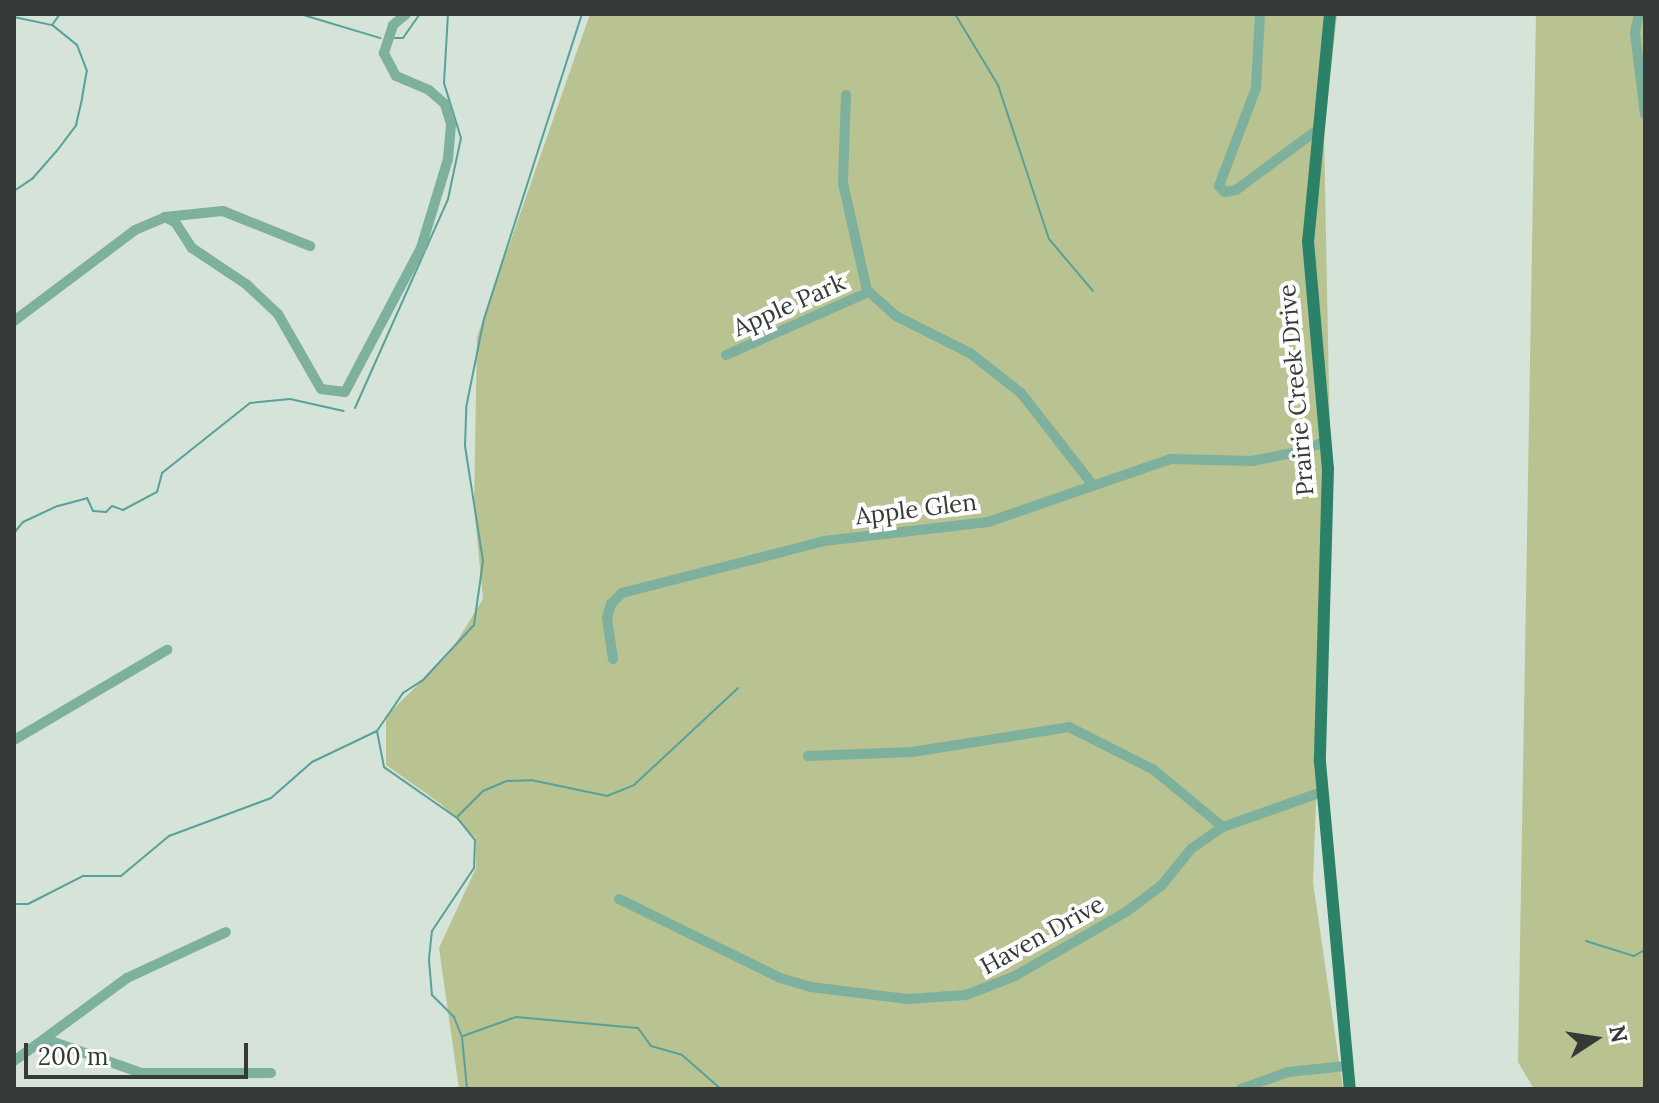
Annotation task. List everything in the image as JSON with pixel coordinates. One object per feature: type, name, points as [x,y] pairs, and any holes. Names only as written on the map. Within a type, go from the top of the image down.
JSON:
[{"type":"main road","name":"Prairie Creek Drive","points":[[1330,14],[1317,130],[1309,284],[1326,441],[1328,516],[1319,742],[1350,1089]]},
{"type":"street","points":[[165,217],[175,222],[192,248],[246,284],[278,314],[321,389],[345,392],[421,248],[448,159],[451,124],[445,104],[429,90],[396,76],[384,53],[385,40],[393,25],[406,14]]},
{"type":"street","points":[[1260,14],[1256,88],[1219,186],[1228,192],[1317,130]]},
{"type":"street","points":[[1639,14],[1635,33],[1645,114]]},
{"type":"street","points":[[846,95],[843,183],[869,292],[896,316],[970,353],[1021,393],[1092,484]]},
{"type":"street","points":[[14,321],[135,230],[165,217],[223,211],[310,246]]},
{"type":"street","name":"Apple Park","points":[[726,355],[869,292]]},
{"type":"street","name":"Apple Glen","points":[[613,659],[607,618],[611,604],[622,593],[684,581],[824,541],[988,522],[1171,459],[1252,461],[1298,452],[1326,441]]},
{"type":"street","points":[[14,740],[167,650]]},
{"type":"street","points":[[808,756],[912,752],[1069,727],[1154,770],[1223,827]]},
{"type":"street","name":"Haven Drive","points":[[619,899],[780,978],[844,993],[937,999],[991,987],[1106,924],[1162,885],[1191,849],[1223,827],[1322,792]]},
{"type":"street","points":[[14,1061],[48,1040],[140,970],[226,932]]},
{"type":"street","points":[[48,1040],[141,1073],[271,1073]]},
{"type":"street","points":[[1241,1089],[1288,1072],[1346,1066]]},
{"type":"green space","points":[[590,14],[1337,14],[1324,135],[1330,442],[1313,882],[1343,1089],[459,1089],[439,948],[476,868],[476,838],[441,804],[386,765],[386,716],[449,654],[483,599],[474,506],[477,337]]},
{"type":"green space","points":[[1536,14],[1645,14],[1645,1089],[1534,1089],[1518,1062]]},
{"type":"waterway","points":[[14,17],[52,25],[60,14]]},
{"type":"waterway","points":[[300,14],[380,38]]},
{"type":"waterway","points":[[394,38],[403,38],[420,14]]},
{"type":"waterway","points":[[355,408],[448,199],[461,138],[444,83],[448,14]]},
{"type":"waterway","points":[[467,1089],[462,1037],[454,1017],[432,995],[429,959],[432,931],[474,868],[475,840],[457,818],[384,767],[377,731],[403,693],[423,680],[474,625],[483,561],[465,446],[466,408],[484,319],[582,14]]},
{"type":"waterway","points":[[955,14],[998,85],[1049,239],[1093,291]]},
{"type":"waterway","points":[[14,191],[33,178],[76,125],[87,71],[77,45],[52,25]]},
{"type":"waterway","points":[[14,533],[23,522],[58,506],[87,498],[93,511],[106,512],[112,506],[123,510],[157,492],[162,473],[250,403],[290,399],[344,411]]},
{"type":"waterway","points":[[458,816],[483,791],[506,781],[531,780],[607,796],[634,785],[738,688]]},
{"type":"waterway","points":[[14,904],[28,904],[83,876],[121,876],[169,836],[271,798],[312,762],[377,731]]},
{"type":"waterway","points":[[1586,941],[1634,956],[1645,950]]},
{"type":"waterway","points":[[463,1036],[516,1017],[638,1028],[651,1046],[682,1055],[721,1089]]}]
